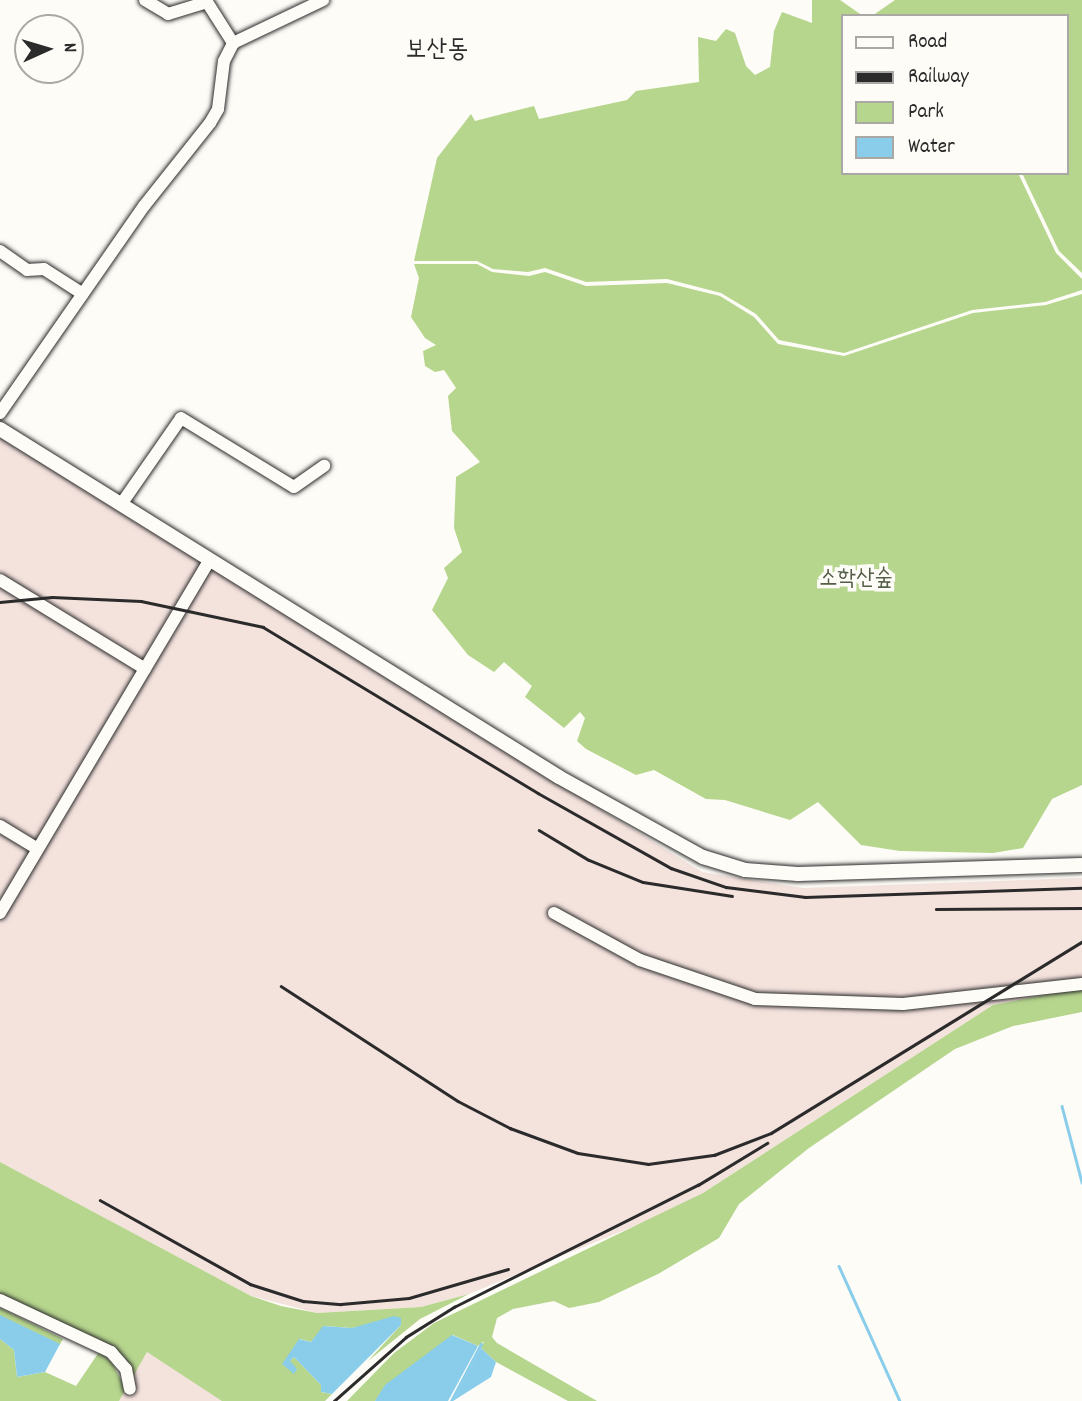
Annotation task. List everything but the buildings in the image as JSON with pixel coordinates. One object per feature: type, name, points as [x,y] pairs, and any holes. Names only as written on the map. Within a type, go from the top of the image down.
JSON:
[{"type":"street","points":[[145,0],[168,14],[207,2],[233,43]]},
{"type":"street","points":[[0,413],[218,109],[224,61],[233,43],[323,0]]},
{"type":"street","points":[[0,251],[27,270],[44,269],[83,294]]},
{"type":"street","points":[[122,503],[181,418],[287,485],[300,485],[324,466]]},
{"type":"street","points":[[0,429],[559,777],[681,847],[722,864],[798,874],[1082,865]]},
{"type":"street","points":[[0,913],[210,559]]},
{"type":"street","points":[[0,580],[145,669]]},
{"type":"street","points":[[0,826],[38,849]]},
{"type":"street","points":[[554,913],[640,960],[755,999],[903,1004],[1082,984]]},
{"type":"street","points":[[0,1300],[111,1352],[126,1369],[130,1390]]},
{"type":"shaded area","points":[[0,437],[702,872],[803,888],[1082,878],[1082,988],[993,1005],[703,1193],[659,1216],[469,1294],[421,1307],[317,1313],[251,1296],[0,1162]]},
{"type":"shaded area","points":[[147,1352],[223,1399],[222,1401],[119,1401]]},
{"type":"green space","points":[[812,0],[840,0],[860,14],[841,14],[841,175],[1019,175],[1056,253],[1082,279],[1082,290],[1045,302],[972,310],[844,353],[779,340],[756,314],[721,293],[667,279],[586,282],[545,268],[528,272],[493,269],[477,261],[414,261],[437,158],[471,114],[475,121],[534,106],[539,119],[627,100],[636,91],[699,82],[698,37],[716,41],[726,29],[735,33],[746,66],[755,75],[770,67],[774,31],[782,12],[812,23]]},
{"type":"green space","points":[[895,0],[1082,0],[1082,273],[1059,251],[1023,175],[1068,175],[1068,14],[875,14]]},
{"type":"green space","name":"소학산숲","points":[[414,264],[477,264],[492,272],[529,276],[545,272],[586,286],[667,283],[720,296],[754,317],[778,344],[844,356],[973,313],[1046,305],[1082,294],[1082,785],[1052,799],[1023,848],[993,853],[900,851],[861,845],[818,802],[790,820],[725,800],[706,799],[654,770],[636,775],[586,749],[577,741],[585,718],[580,712],[564,728],[525,697],[532,686],[504,662],[494,672],[468,655],[432,610],[448,578],[444,568],[462,552],[454,528],[456,477],[480,462],[452,431],[448,396],[456,388],[444,370],[435,372],[425,366],[423,351],[436,345],[425,338],[411,317],[419,278]]},
{"type":"green space","points":[[1082,988],[1082,1012],[1013,1026],[955,1049],[809,1148],[739,1204],[719,1238],[658,1274],[599,1302],[569,1308],[554,1301],[513,1309],[497,1318],[492,1337],[497,1343],[597,1401],[568,1401],[496,1362],[481,1348],[484,1341],[478,1346],[453,1335],[375,1401],[347,1401],[394,1353],[434,1323],[703,1193],[993,1005]]},
{"type":"green space","points":[[0,1162],[251,1296],[281,1306],[317,1313],[421,1307],[469,1294],[420,1319],[368,1361],[401,1325],[400,1318],[352,1328],[324,1326],[311,1342],[300,1339],[290,1361],[294,1357],[321,1385],[321,1392],[332,1394],[325,1401],[222,1401],[147,1352],[134,1375],[125,1358],[113,1350],[0,1295]]},
{"type":"green space","points":[[0,1308],[63,1339],[60,1345],[0,1316]]},
{"type":"green space","points":[[0,1339],[14,1350],[17,1377],[45,1372],[76,1386],[99,1352],[111,1361],[126,1389],[119,1401],[0,1401]]},
{"type":"water","points":[[0,1315],[60,1344],[45,1372],[17,1377],[14,1350],[0,1339]]},
{"type":"water","points":[[394,1316],[401,1318],[401,1325],[332,1394],[321,1392],[321,1385],[294,1357],[290,1361],[297,1369],[294,1374],[282,1364],[299,1339],[311,1342],[323,1326],[352,1328]]},
{"type":"water","points":[[452,1335],[478,1346],[448,1401],[375,1401],[385,1385]]},
{"type":"water","points":[[481,1348],[496,1362],[491,1377],[453,1401]]},
{"type":"waterway","points":[[1062,1106],[1082,1182]]},
{"type":"waterway","points":[[839,1266],[900,1401]]},
{"type":"waterway","points":[[451,1401],[481,1344]]},
{"type":"railway","points":[[0,602],[52,597],[141,601],[263,627],[538,793],[671,868],[726,887],[805,897],[1082,888]]},
{"type":"railway","points":[[539,830],[589,860],[643,882],[732,896]]},
{"type":"railway","points":[[936,909],[1082,908]]},
{"type":"railway","points":[[281,986],[458,1101],[510,1128],[578,1153],[648,1164],[714,1155],[771,1133],[1082,942]]},
{"type":"railway","points":[[334,1401],[406,1337],[454,1307],[698,1185],[767,1143]]},
{"type":"railway","points":[[100,1200],[250,1284],[303,1301],[341,1304],[409,1298],[508,1269]]},
{"type":"district","name":"보산동","points":[[437,51]]}]
